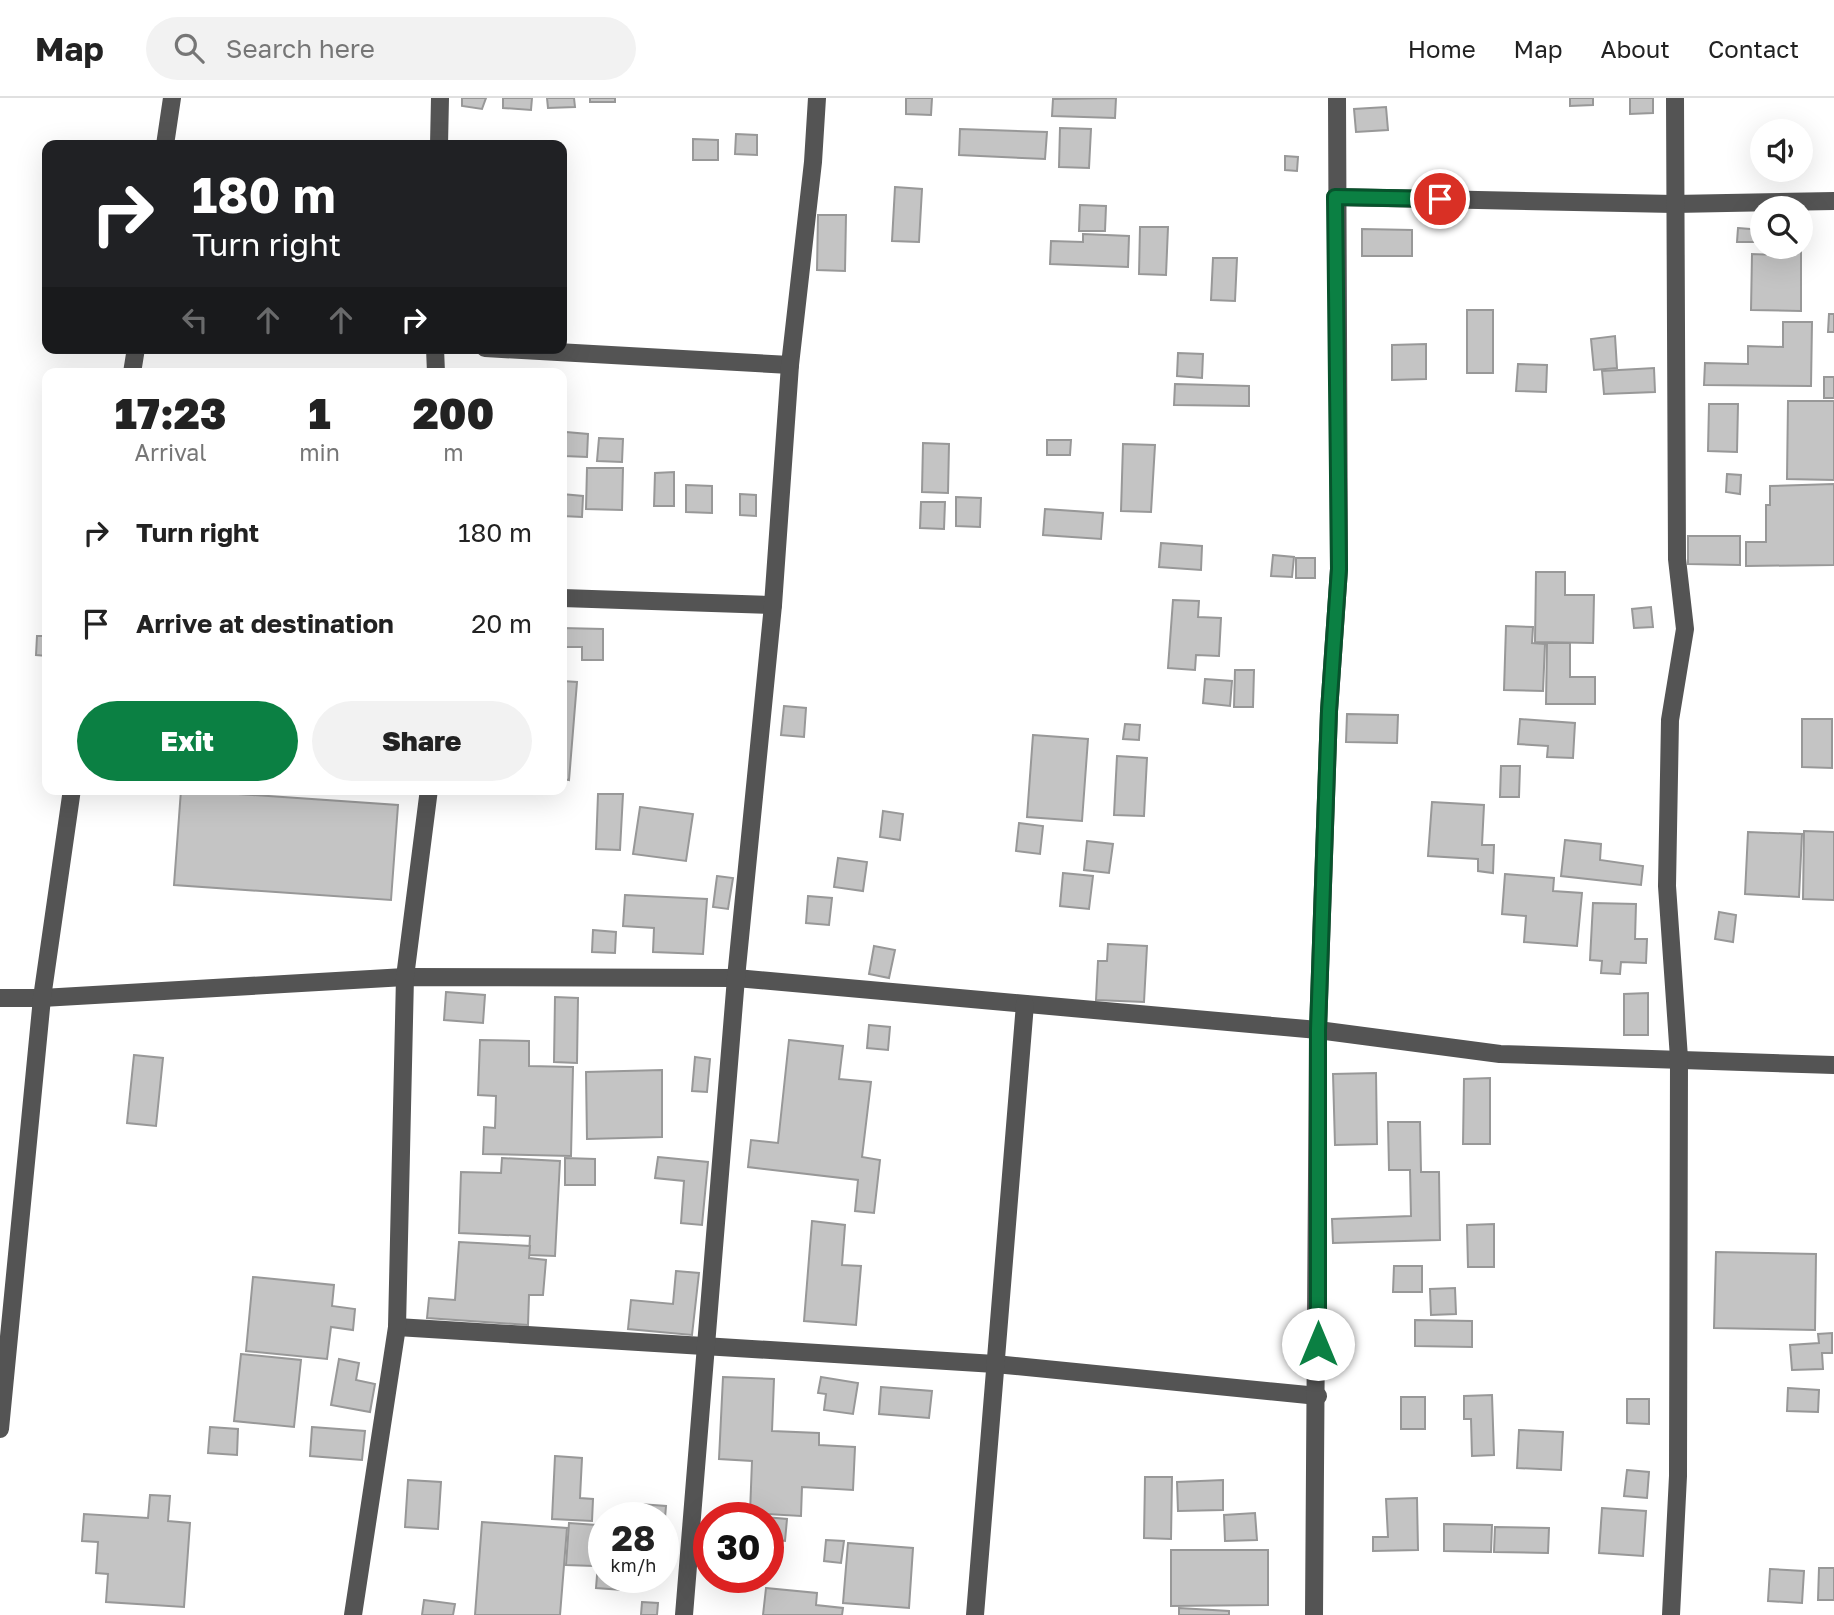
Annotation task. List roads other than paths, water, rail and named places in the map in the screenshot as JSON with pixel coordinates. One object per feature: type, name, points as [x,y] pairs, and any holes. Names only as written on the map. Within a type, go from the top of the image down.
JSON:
[{"type":"street","points":[[166,140],[172,98]]},
{"type":"street","points":[[439,140],[440,98]]},
{"type":"street","points":[[684,1615],[736,978],[773,605],[790,365],[813,162],[817,98]]},
{"type":"street","points":[[1314,1615],[1318,1396],[1318,1030],[1329,711],[1339,569],[1335,197],[1337,98]]},
{"type":"street","points":[[1671,1615],[1678,1476],[1679,1058],[1667,886],[1670,720],[1685,629],[1677,559],[1675,98]]},
{"type":"street","points":[[1335,197],[1674,204],[1834,201]]},
{"type":"street","points":[[567,353],[790,365]]},
{"type":"street","points":[[567,598],[773,605]]},
{"type":"street","points":[[0,1429],[42,998],[71,795]]},
{"type":"street","points":[[353,1615],[397,1327],[405,977],[428,795]]},
{"type":"street","points":[[0,998],[42,998],[405,977],[736,978],[1318,1030],[1500,1054],[1834,1065]]},
{"type":"street","points":[[975,1615],[1024,1004]]},
{"type":"street","points":[[397,1327],[995,1364],[1318,1396]]}]
